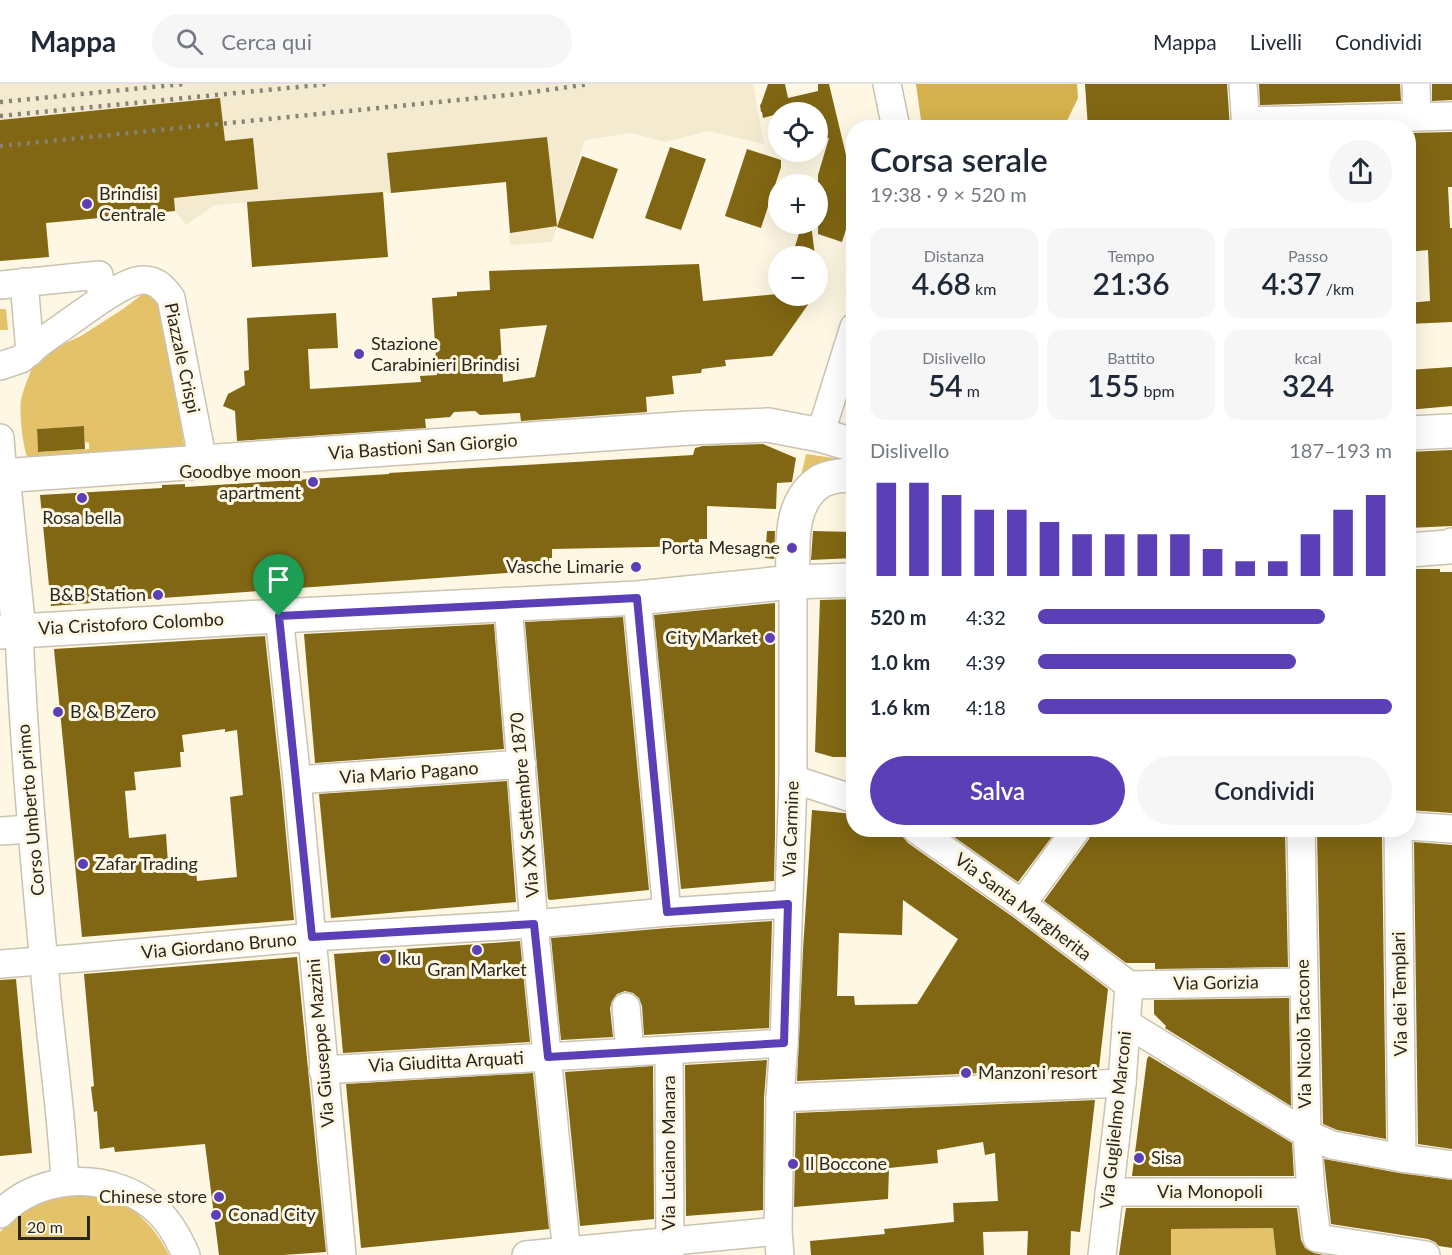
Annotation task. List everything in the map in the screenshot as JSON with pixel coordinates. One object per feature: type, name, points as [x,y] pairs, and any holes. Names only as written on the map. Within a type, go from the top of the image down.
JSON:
[{"type":"street","points":[[888,84],[895,120]]},
{"type":"street","points":[[1244,84],[1246,120]]},
{"type":"street","points":[[1416,84],[1417,117]]},
{"type":"street","points":[[1344,120],[1452,116]]},
{"type":"street","points":[[30,352],[12,283],[99,275],[102,299]]},
{"type":"street","name":"Piazzale Crispi","points":[[0,366],[21,359],[41,342],[129,282],[138,279],[158,284],[171,298],[203,462]]},
{"type":"street","points":[[839,440],[846,387]]},
{"type":"street","name":"Via Bastioni San Giorgio","points":[[1,476],[690,428],[768,425],[839,440]]},
{"type":"street","points":[[1416,433],[1452,431]]},
{"type":"street","name":"Corso Umberto primo","points":[[0,438],[9,632],[63,1143],[65,1182]]},
{"type":"street","points":[[793,582],[792,536],[798,508],[809,492],[821,482],[845,475]]},
{"type":"street","points":[[1416,549],[1451,547]]},
{"type":"street","name":"Via Cristoforo Colombo","points":[[9,632],[279,616],[508,606],[637,598],[793,582],[846,580]]},
{"type":"street","name":"Via Carmine","points":[[779,1243],[780,1098],[793,779],[793,582]]},
{"type":"street","points":[[637,598],[667,912]]},
{"type":"street","name":"Via XX Settembre 1870","points":[[508,606],[534,924],[567,1254]]},
{"type":"street","name":"Via Giuseppe Mazzini","points":[[279,616],[297,780],[342,1255]]},
{"type":"street","name":"Via Mario Pagano","points":[[297,780],[522,764]]},
{"type":"street","points":[[793,779],[846,796]]},
{"type":"street","points":[[1416,827],[1452,829]]},
{"type":"street","points":[[0,831],[31,829]]},
{"type":"street","name":"Via Santa Margherita","points":[[927,837],[1022,904],[1129,985]]},
{"type":"street","points":[[1022,904],[1071,837]]},
{"type":"street","name":"Via Nicolò Taccone","points":[[1301,837],[1306,1134],[1317,1238],[1368,1251]]},
{"type":"street","name":"Via dei Templari","points":[[1398,837],[1402,1158]]},
{"type":"street","name":"Via Giordano Bruno","points":[[0,964],[312,937],[534,924],[788,904]]},
{"type":"street","name":"Via Gorizia","points":[[1129,985],[1303,982]]},
{"type":"street","name":"Via Guglielmo Marconi","points":[[1102,1255],[1122,1083],[1129,985]]},
{"type":"street","points":[[626,1007],[630,1052]]},
{"type":"street","points":[[1126,1023],[1306,1134],[1332,1145],[1452,1165]]},
{"type":"street","name":"Via Giuditta Arquati","points":[[323,1070],[784,1043]]},
{"type":"street","name":"Via Luciano Manara","points":[[669,1050],[670,1248]]},
{"type":"street","points":[[780,1098],[1122,1083]]},
{"type":"street","points":[[0,1214],[16,1201],[48,1185],[82,1181],[108,1184],[132,1193],[160,1213],[171,1226],[186,1255]]},
{"type":"street","name":"Via Monopoli","points":[[1109,1192],[1311,1192]]},
{"type":"street","points":[[526,1255],[779,1243]]},
{"type":"street","points":[[1368,1251],[1426,1255]]},
{"type":"shaded area","points":[[0,84],[753,84],[764,144],[708,131],[665,142],[631,133],[585,140],[552,242],[510,245],[506,182],[391,193],[215,205],[186,225],[175,211],[46,223],[49,257],[0,261]]},
{"type":"shaded area","points":[[916,84],[1077,84],[1078,98],[1067,120],[921,120]]},
{"type":"shaded area","points":[[152,287],[152,297],[157,292],[185,449],[29,460],[23,440],[21,400],[37,356],[81,336]],"holes":[[[84,426],[85,442],[89,443],[89,449],[38,452],[37,429]]]},
{"type":"shaded area","points":[[0,309],[6,309],[8,330],[0,330]]},
{"type":"shaded area","points":[[806,454],[846,460],[846,462],[824,465],[801,476]]},
{"type":"shaded area","points":[[78,1194],[113,1200],[133,1211],[150,1226],[169,1255],[0,1255],[0,1232],[11,1220],[46,1199]]},
{"type":"shaded area","points":[[1273,1228],[1276,1255],[1171,1255],[1171,1229]]},
{"type":"building","points":[[768,84],[785,84],[788,98],[818,91],[818,84],[829,84],[846,155],[846,229],[842,242],[818,234],[828,234],[828,174],[818,174],[822,162],[828,162],[828,102],[768,102],[768,117],[763,118],[760,105]]},
{"type":"building","points":[[1085,84],[1227,84],[1229,120],[1087,120]]},
{"type":"building","points":[[1259,84],[1400,84],[1401,101],[1260,105]]},
{"type":"building","points":[[1432,84],[1452,84],[1452,100],[1432,101]]},
{"type":"building","points":[[220,98],[225,141],[253,138],[258,189],[174,198],[175,211],[46,223],[49,257],[0,261],[0,120]]},
{"type":"building","points":[[1452,132],[1452,187],[1448,187],[1450,228],[1452,228],[1452,322],[1416,324],[1416,302],[1430,301],[1428,250],[1416,251],[1416,133]]},
{"type":"building","points":[[547,137],[557,226],[510,233],[506,182],[391,193],[387,153]]},
{"type":"building","points":[[670,147],[706,159],[681,230],[645,218]]},
{"type":"building","points":[[747,149],[768,156],[768,162],[781,162],[779,174],[768,174],[768,207],[761,228],[725,216]]},
{"type":"building","points":[[582,156],[618,169],[593,239],[557,227]]},
{"type":"building","points":[[383,192],[388,257],[252,267],[247,202]]},
{"type":"building","points":[[799,234],[812,234],[814,246],[795,246]]},
{"type":"building","points":[[699,264],[703,301],[768,295],[768,306],[807,306],[772,356],[725,360],[726,366],[702,369],[701,373],[672,376],[674,394],[646,397],[647,412],[521,421],[520,413],[480,415],[475,411],[454,412],[450,417],[425,419],[426,428],[237,441],[235,411],[223,406],[228,394],[245,385],[244,371],[249,370],[247,318],[336,313],[338,348],[308,349],[310,389],[421,382],[420,376],[437,375],[432,298],[457,296],[457,292],[490,290],[489,271]],"holes":[[[547,325],[535,377],[503,382],[500,329]]]},
{"type":"building","points":[[1452,367],[1452,406],[1416,409],[1416,369]]},
{"type":"building","points":[[84,426],[85,449],[38,452],[37,429]]},
{"type":"building","points":[[763,444],[796,458],[792,482],[777,483],[776,509],[707,506],[707,539],[699,539],[699,546],[552,549],[549,570],[51,606],[40,495],[162,488],[162,485],[185,484],[185,487],[693,455],[695,448],[703,446]]},
{"type":"building","points":[[1452,450],[1452,526],[1416,528],[1416,452]]},
{"type":"building","points":[[767,531],[775,531],[774,559],[765,558]]},
{"type":"building","points":[[813,531],[846,532],[846,558],[811,560]]},
{"type":"building","points":[[1416,569],[1440,569],[1440,572],[1452,572],[1452,813],[1416,811]]},
{"type":"building","points":[[846,599],[846,757],[833,757],[815,752],[820,600]]},
{"type":"building","points":[[775,603],[774,881],[681,889],[654,615]]},
{"type":"building","points":[[623,617],[649,890],[550,900],[548,899],[525,622]]},
{"type":"building","points":[[494,624],[504,749],[315,763],[304,634]]},
{"type":"building","points":[[265,636],[294,920],[82,937],[54,649]],"holes":[[[225,729],[225,732],[237,730],[243,795],[230,797],[237,877],[197,881],[195,862],[168,863],[166,834],[129,838],[125,791],[136,790],[134,772],[181,767],[180,752],[184,752],[182,735]]]},
{"type":"building","points":[[507,781],[516,902],[331,918],[319,794]]},
{"type":"building","points":[[812,810],[846,813],[846,837],[903,837],[908,843],[1013,917],[1108,989],[1099,1068],[797,1081]],"holes":[[[903,900],[958,939],[917,1004],[855,1005],[854,996],[837,996],[839,933],[902,935]]]},
{"type":"building","points":[[954,837],[1052,837],[1018,882]]},
{"type":"building","points":[[1089,837],[1285,837],[1288,967],[1155,969],[1155,963],[1126,963],[1044,901]]},
{"type":"building","points":[[1317,837],[1382,837],[1386,1139],[1337,1130],[1323,1124]]},
{"type":"building","points":[[1414,842],[1452,845],[1452,1149],[1418,1144]]},
{"type":"building","points":[[772,921],[769,1028],[644,1035],[642,1006],[639,998],[625,991],[617,994],[610,1008],[613,1037],[561,1040],[551,938]]},
{"type":"building","points":[[520,941],[530,1042],[343,1053],[334,954]]},
{"type":"building","points":[[297,957],[326,1252],[219,1255],[205,1144],[115,1152],[114,1147],[100,1149],[97,1111],[94,1112],[91,1087],[94,1086],[84,974]]},
{"type":"building","points":[[16,979],[32,1153],[0,1156],[0,980]]},
{"type":"building","points":[[1289,998],[1291,1106],[1165,1028],[1166,1026],[1154,1014],[1154,1000]]},
{"type":"building","points":[[1149,1056],[1292,1143],[1294,1176],[1132,1176]]},
{"type":"building","points":[[767,1060],[764,1098],[763,1210],[686,1216],[685,1065]]},
{"type":"building","points":[[653,1066],[654,1219],[580,1226],[565,1072]]},
{"type":"building","points":[[533,1073],[549,1229],[361,1248],[346,1084]]},
{"type":"building","points":[[1095,1100],[1080,1232],[1071,1231],[1070,1255],[1027,1255],[1028,1231],[983,1232],[984,1255],[811,1255],[810,1241],[885,1234],[884,1229],[954,1222],[953,1203],[998,1201],[995,1153],[985,1155],[983,1142],[937,1150],[938,1163],[889,1168],[888,1199],[794,1207],[796,1113]]},
{"type":"building","points":[[1324,1159],[1452,1180],[1452,1248],[1439,1246],[1428,1239],[1331,1224]]},
{"type":"building","points":[[1126,1208],[1297,1208],[1301,1240],[1305,1248],[1324,1255],[1276,1255],[1273,1228],[1171,1229],[1171,1255],[1119,1255]]},
{"type":"railway","points":[[0,102],[184,84]]},
{"type":"railway","points":[[0,116],[329,84]]},
{"type":"railway","points":[[0,146],[518,94],[590,84]]},
{"type":"place","name":"Brindisi Centrale","points":[[87,204]]},
{"type":"place","name":"Stazione Carabinieri Brindisi","points":[[359,354]]},
{"type":"place","name":"Goodbye moon apartment","points":[[313,482]]},
{"type":"place","name":"Rosa bella","points":[[82,498]]},
{"type":"place","name":"Porta Mesagne","points":[[792,548]]},
{"type":"place","name":"Vasche Limarie","points":[[636,567]]},
{"type":"place","name":"B&B Station","points":[[158,595]]},
{"type":"place","name":"City Market","points":[[770,638]]},
{"type":"place","name":"B & B Zero","points":[[58,712]]},
{"type":"place","name":"Zafar Trading","points":[[83,864]]},
{"type":"place","name":"Gran Market","points":[[477,950]]},
{"type":"place","name":"Iku","points":[[385,959]]},
{"type":"place","name":"Manzoni resort","points":[[966,1073]]},
{"type":"place","name":"Sisa","points":[[1139,1158]]},
{"type":"place","name":"Il Boccone","points":[[793,1164]]},
{"type":"place","name":"Chinese store","points":[[219,1197]]},
{"type":"place","name":"Conad City","points":[[216,1215]]},
{"type":"route","points":[[637,598],[667,912],[788,904],[784,1043],[548,1057],[534,924],[312,937],[279,616],[637,598]]}]
